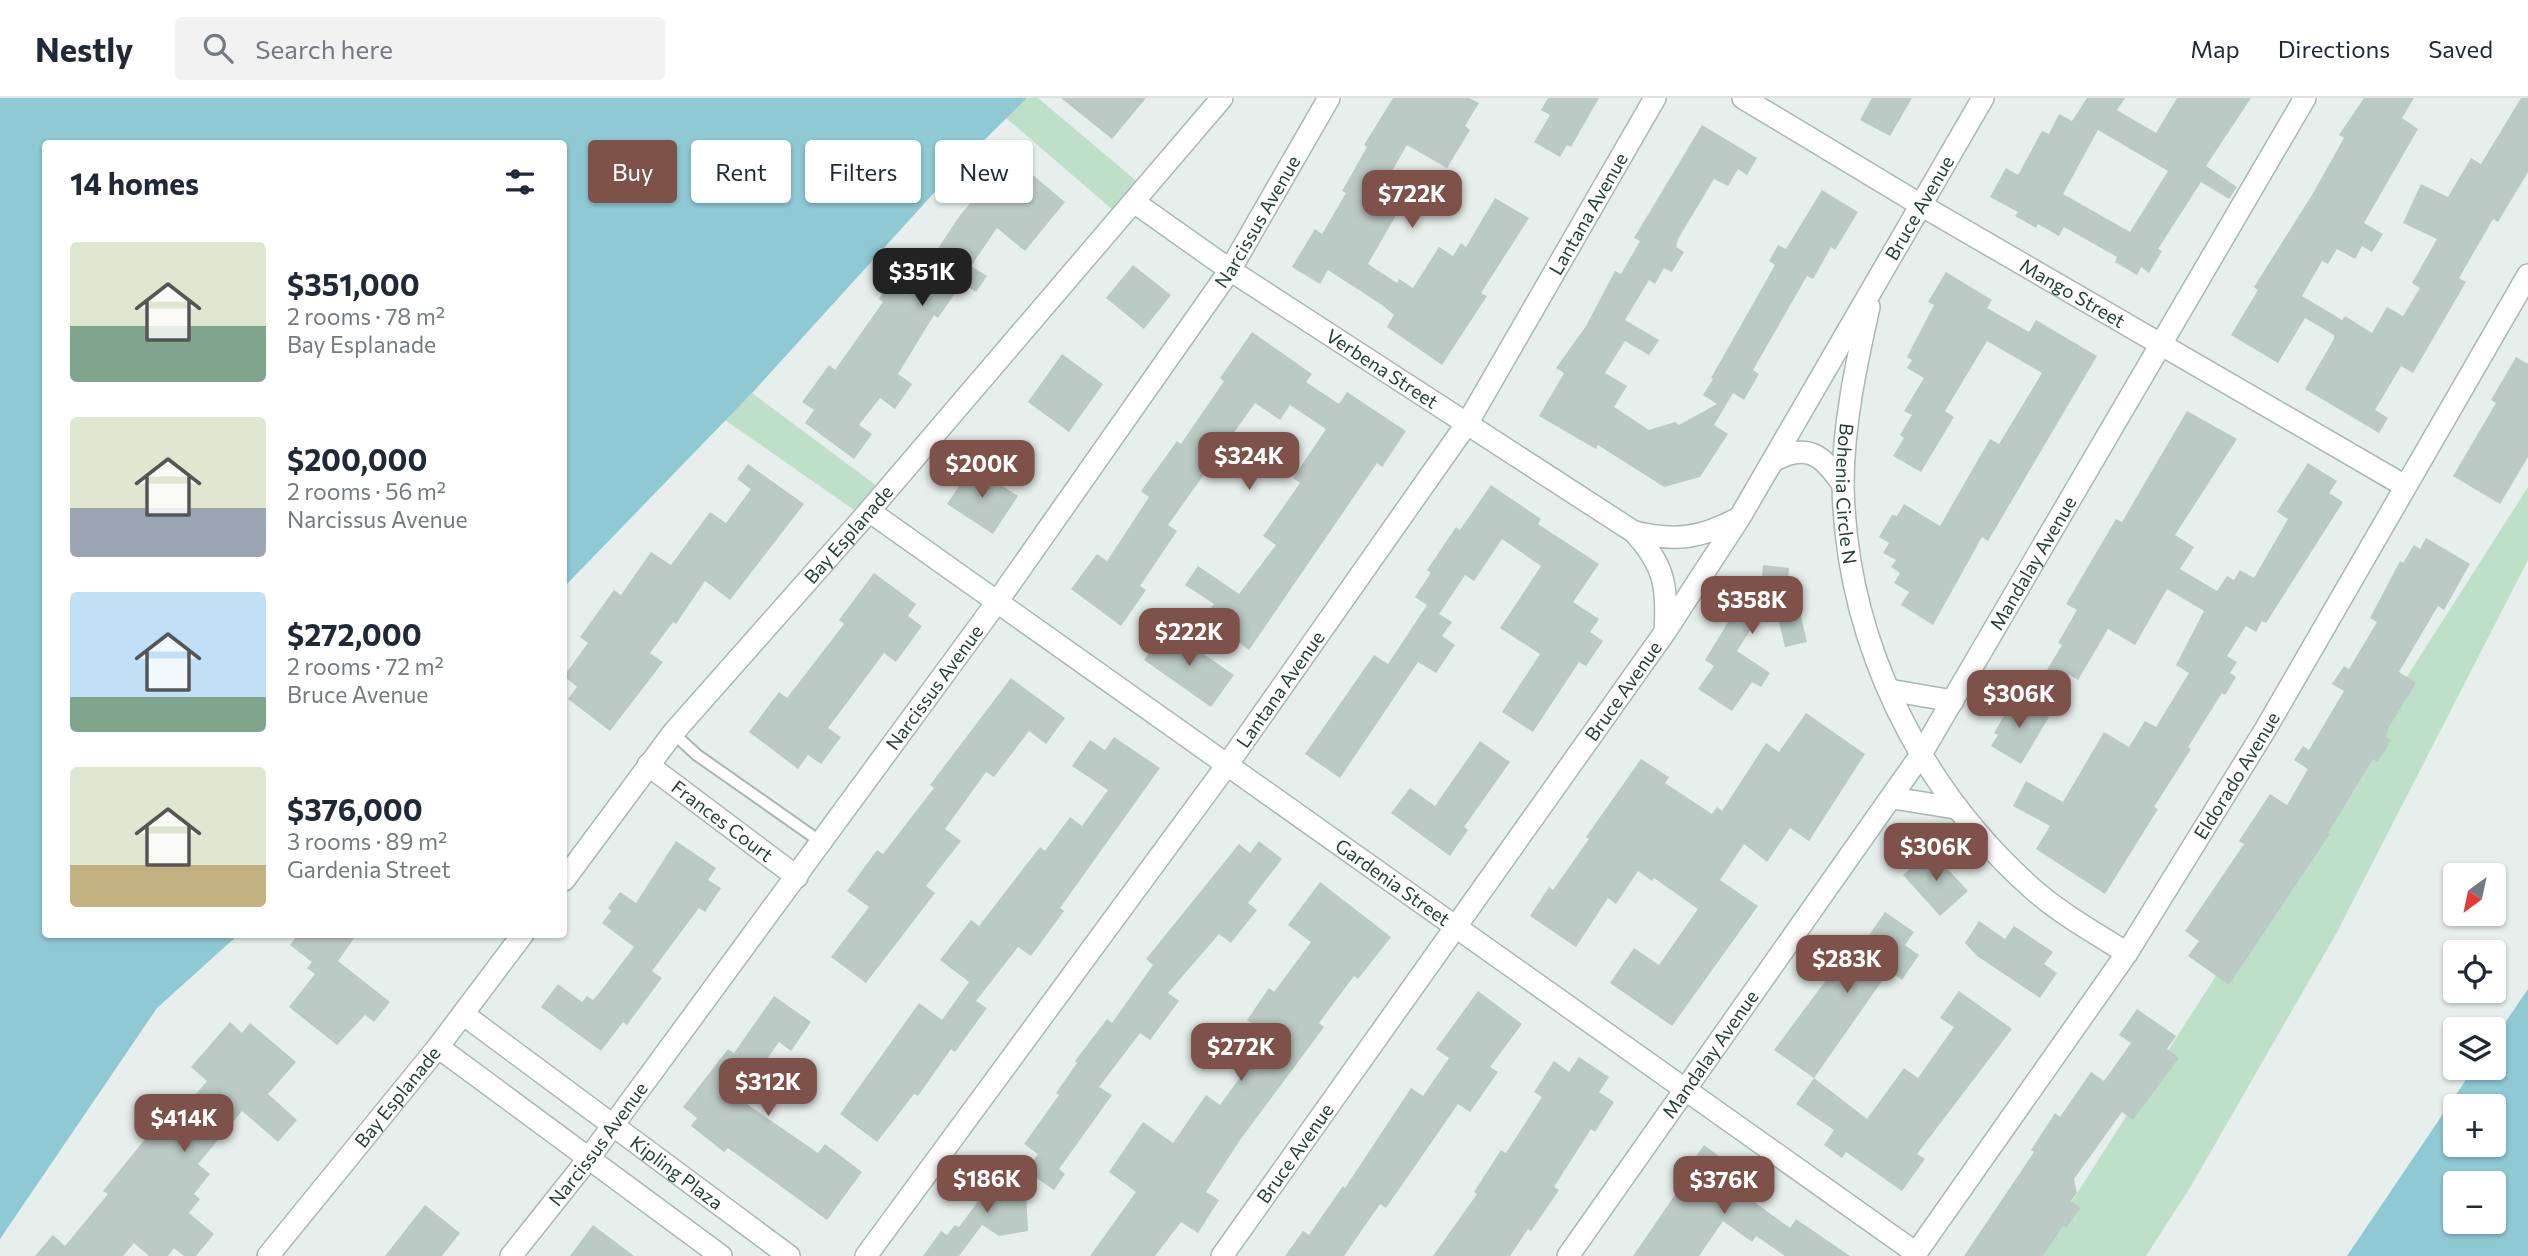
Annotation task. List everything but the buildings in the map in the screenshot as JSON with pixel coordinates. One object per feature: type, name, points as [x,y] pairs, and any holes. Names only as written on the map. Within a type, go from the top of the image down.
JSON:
[{"type":"street","name":"Bay Esplanade","points":[[567,876],[673,733],[869,511],[1222,98]]},
{"type":"street","name":"Narcissus Avenue","points":[[511,1256],[589,1158],[998,602],[1230,270],[1329,98]]},
{"type":"street","name":"Lantana Avenue","points":[[866,1256],[1227,765],[1468,422],[1655,98]]},
{"type":"street","name":"Mango Street","points":[[1743,98],[1919,204],[2405,486]]},
{"type":"street","name":"Bruce Avenue","points":[[1222,1256],[1665,632],[1740,517],[1830,359],[1871,295],[1919,204],[1983,98]]},
{"type":"street","points":[[1968,124],[1999,98]]},
{"type":"street","name":"Mandalay Avenue","points":[[1568,1256],[1920,756],[2305,98]]},
{"type":"street","name":"Verbena Street","points":[[1135,202],[1230,270],[1634,532],[1651,551],[1663,575],[1667,602],[1665,632]]},
{"type":"street","name":"Eldorado Avenue","points":[[1915,1255],[2127,953],[2265,730],[2528,275]]},
{"type":"street","name":"Bohenia Circle N","points":[[1871,295],[1852,395],[1843,485],[1856,591],[1889,690],[1920,756],[1955,808]]},
{"type":"street","points":[[1773,461],[1791,451],[1807,452],[1831,467],[1843,485]]},
{"type":"street","name":"Gardenia Street","points":[[869,511],[1455,929],[1686,1089],[1915,1255]]},
{"type":"street","name":"Verbena Street","points":[[1634,532],[1663,539],[1687,538],[1713,531],[1740,517]]},
{"type":"street","points":[[1889,690],[1953,701]]},
{"type":"street","name":"Frances Court","points":[[648,765],[797,877]]},
{"type":"street","points":[[1893,797],[1955,808],[1994,852],[2037,892],[2127,953]]},
{"type":"street","name":"Bay Esplanade","points":[[268,1256],[438,1047],[520,938]]},
{"type":"street","name":"Kipling Plaza","points":[[463,1014],[789,1256]]},
{"type":"street","name":"Kipling Plaza","points":[[438,1047],[721,1256]]},
{"type":"lane","points":[[673,733],[697,755],[821,842]]},
{"type":"green space","points":[[1027,98],[1038,98],[1146,189],[1121,217],[1006,118]]},
{"type":"green space","points":[[752,393],[885,492],[864,517],[725,420]]},
{"type":"green space","points":[[2528,487],[2528,560],[2336,934],[2191,1186],[2146,1256],[2037,1256]]},
{"type":"water","points":[[0,98],[1027,98],[984,140],[935,140],[935,192],[752,393],[567,584],[567,140],[42,140],[42,938],[235,938],[157,1008],[0,1239]]},
{"type":"water","points":[[2528,989],[2528,1256],[2347,1256],[2443,1114],[2443,1157],[2506,1157],[2506,1094],[2456,1094],[2466,1080],[2506,1080],[2506,1021]]}]
